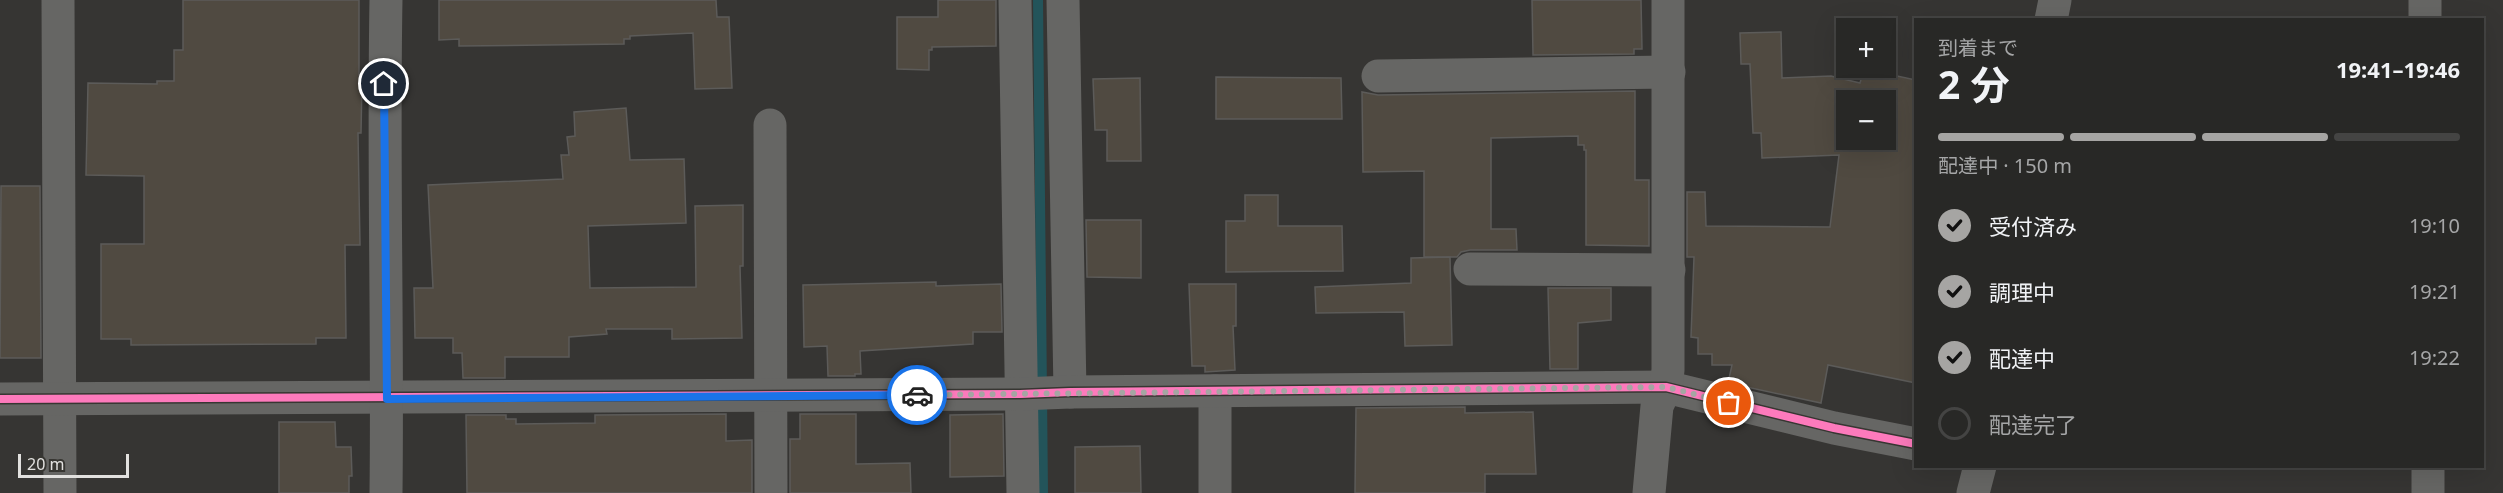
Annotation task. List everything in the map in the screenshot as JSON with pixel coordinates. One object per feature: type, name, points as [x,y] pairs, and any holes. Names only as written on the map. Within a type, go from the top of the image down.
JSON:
[{"type":"street","points":[[58,0],[60,493]]},
{"type":"street","points":[[386,0],[384,104],[386,493]]},
{"type":"street","points":[[1015,0],[1045,393]]},
{"type":"street","points":[[1023,493],[1045,393],[1063,0]]},
{"type":"street","points":[[1649,493],[1657,406],[1666,387],[1668,370],[1668,0]]},
{"type":"street","points":[[2051,18],[2055,0]]},
{"type":"street","points":[[2425,0],[2425,18]]},
{"type":"street","points":[[1378,76],[1669,72]]},
{"type":"street","points":[[770,126],[771,493]]},
{"type":"street","points":[[1470,269],[1669,270]]},
{"type":"street","points":[[0,399],[387,399],[1666,387],[1834,428],[1914,444]]},
{"type":"street","points":[[1215,392],[1215,493]]},
{"type":"street","points":[[1973,493],[1979,468]]},
{"type":"street","points":[[2428,468],[2428,493]]},
{"type":"building","points":[[183,0],[359,0],[359,80],[362,80],[361,133],[358,133],[360,245],[345,245],[346,338],[316,338],[316,344],[131,345],[131,339],[101,339],[101,244],[144,244],[144,176],[86,175],[88,83],[157,84],[157,81],[174,81],[174,50],[183,50]]},
{"type":"building","points":[[439,0],[716,0],[717,17],[729,17],[732,88],[695,89],[693,33],[630,36],[630,39],[624,39],[624,44],[459,46],[459,39],[439,40]]},
{"type":"building","points":[[938,0],[996,0],[996,46],[932,47],[932,50],[929,50],[929,70],[897,69],[897,17],[938,17]]},
{"type":"building","points":[[1532,0],[1641,0],[1642,49],[1634,49],[1634,54],[1533,55]]},
{"type":"building","points":[[1781,32],[1782,78],[1831,76],[1860,83],[1861,78],[1896,78],[1896,76],[1914,80],[1914,383],[1828,365],[1821,403],[1728,383],[1732,365],[1712,365],[1712,354],[1698,354],[1698,338],[1691,337],[1694,257],[1687,257],[1687,192],[1705,192],[1706,226],[1830,227],[1839,155],[1762,158],[1761,133],[1753,133],[1750,64],[1741,64],[1740,33]]},
{"type":"building","points":[[1216,77],[1341,78],[1342,119],[1216,119]]},
{"type":"building","points":[[1140,78],[1141,161],[1107,161],[1107,130],[1095,130],[1093,79]]},
{"type":"building","points":[[1635,91],[1635,180],[1649,180],[1649,246],[1586,245],[1586,150],[1584,150],[1584,145],[1578,145],[1578,136],[1491,138],[1491,229],[1516,229],[1517,250],[1470,250],[1461,252],[1457,257],[1424,257],[1424,171],[1363,172],[1362,92],[1378,95]]},
{"type":"building","points":[[626,108],[630,160],[684,159],[686,223],[588,226],[590,288],[696,287],[695,206],[743,205],[743,266],[740,266],[742,338],[672,339],[672,329],[606,329],[607,334],[569,337],[569,357],[505,357],[505,378],[463,378],[462,353],[453,353],[453,338],[415,338],[414,288],[433,288],[428,185],[563,179],[561,155],[569,155],[567,137],[575,136],[574,112]]},
{"type":"building","points":[[1,186],[40,186],[41,358],[0,358]]},
{"type":"building","points":[[1245,195],[1278,195],[1278,226],[1342,226],[1343,271],[1226,272],[1226,221],[1245,221]]},
{"type":"building","points":[[1086,220],[1141,220],[1141,278],[1087,277]]},
{"type":"building","points":[[1450,257],[1452,345],[1405,346],[1404,312],[1316,313],[1315,287],[1411,283],[1411,258]]},
{"type":"building","points":[[936,282],[936,286],[1001,284],[1002,332],[973,332],[973,344],[860,351],[861,374],[855,374],[855,376],[828,376],[827,346],[804,347],[803,285]]},
{"type":"building","points":[[1189,284],[1236,284],[1236,326],[1233,326],[1235,370],[1205,372],[1205,366],[1192,366]]},
{"type":"building","points":[[1548,288],[1611,288],[1611,320],[1578,323],[1578,369],[1550,369]]},
{"type":"building","points":[[1465,407],[1465,413],[1533,412],[1536,474],[1485,474],[1485,493],[1355,493],[1356,408]]},
{"type":"building","points":[[726,414],[726,441],[752,440],[752,493],[467,493],[466,415],[506,415],[506,419],[516,419],[516,424],[595,423],[595,415]]},
{"type":"building","points":[[800,414],[856,414],[856,464],[910,463],[911,493],[790,493],[790,439],[800,439]]},
{"type":"building","points":[[1003,414],[1004,476],[950,477],[950,415]]},
{"type":"building","points":[[279,422],[335,422],[336,447],[351,447],[352,476],[349,476],[349,493],[279,493]]},
{"type":"building","points":[[1140,446],[1141,493],[1075,493],[1075,447]]},
{"type":"waterway","points":[[1038,0],[1043,493]]},
{"type":"cycle path","points":[[0,399],[1020,394],[1666,387],[1834,428],[1914,444]]},
{"type":"way so far","points":[[917,395],[1666,387],[1729,403]]},
{"type":"route","points":[[384,84],[387,399],[917,395]]}]
